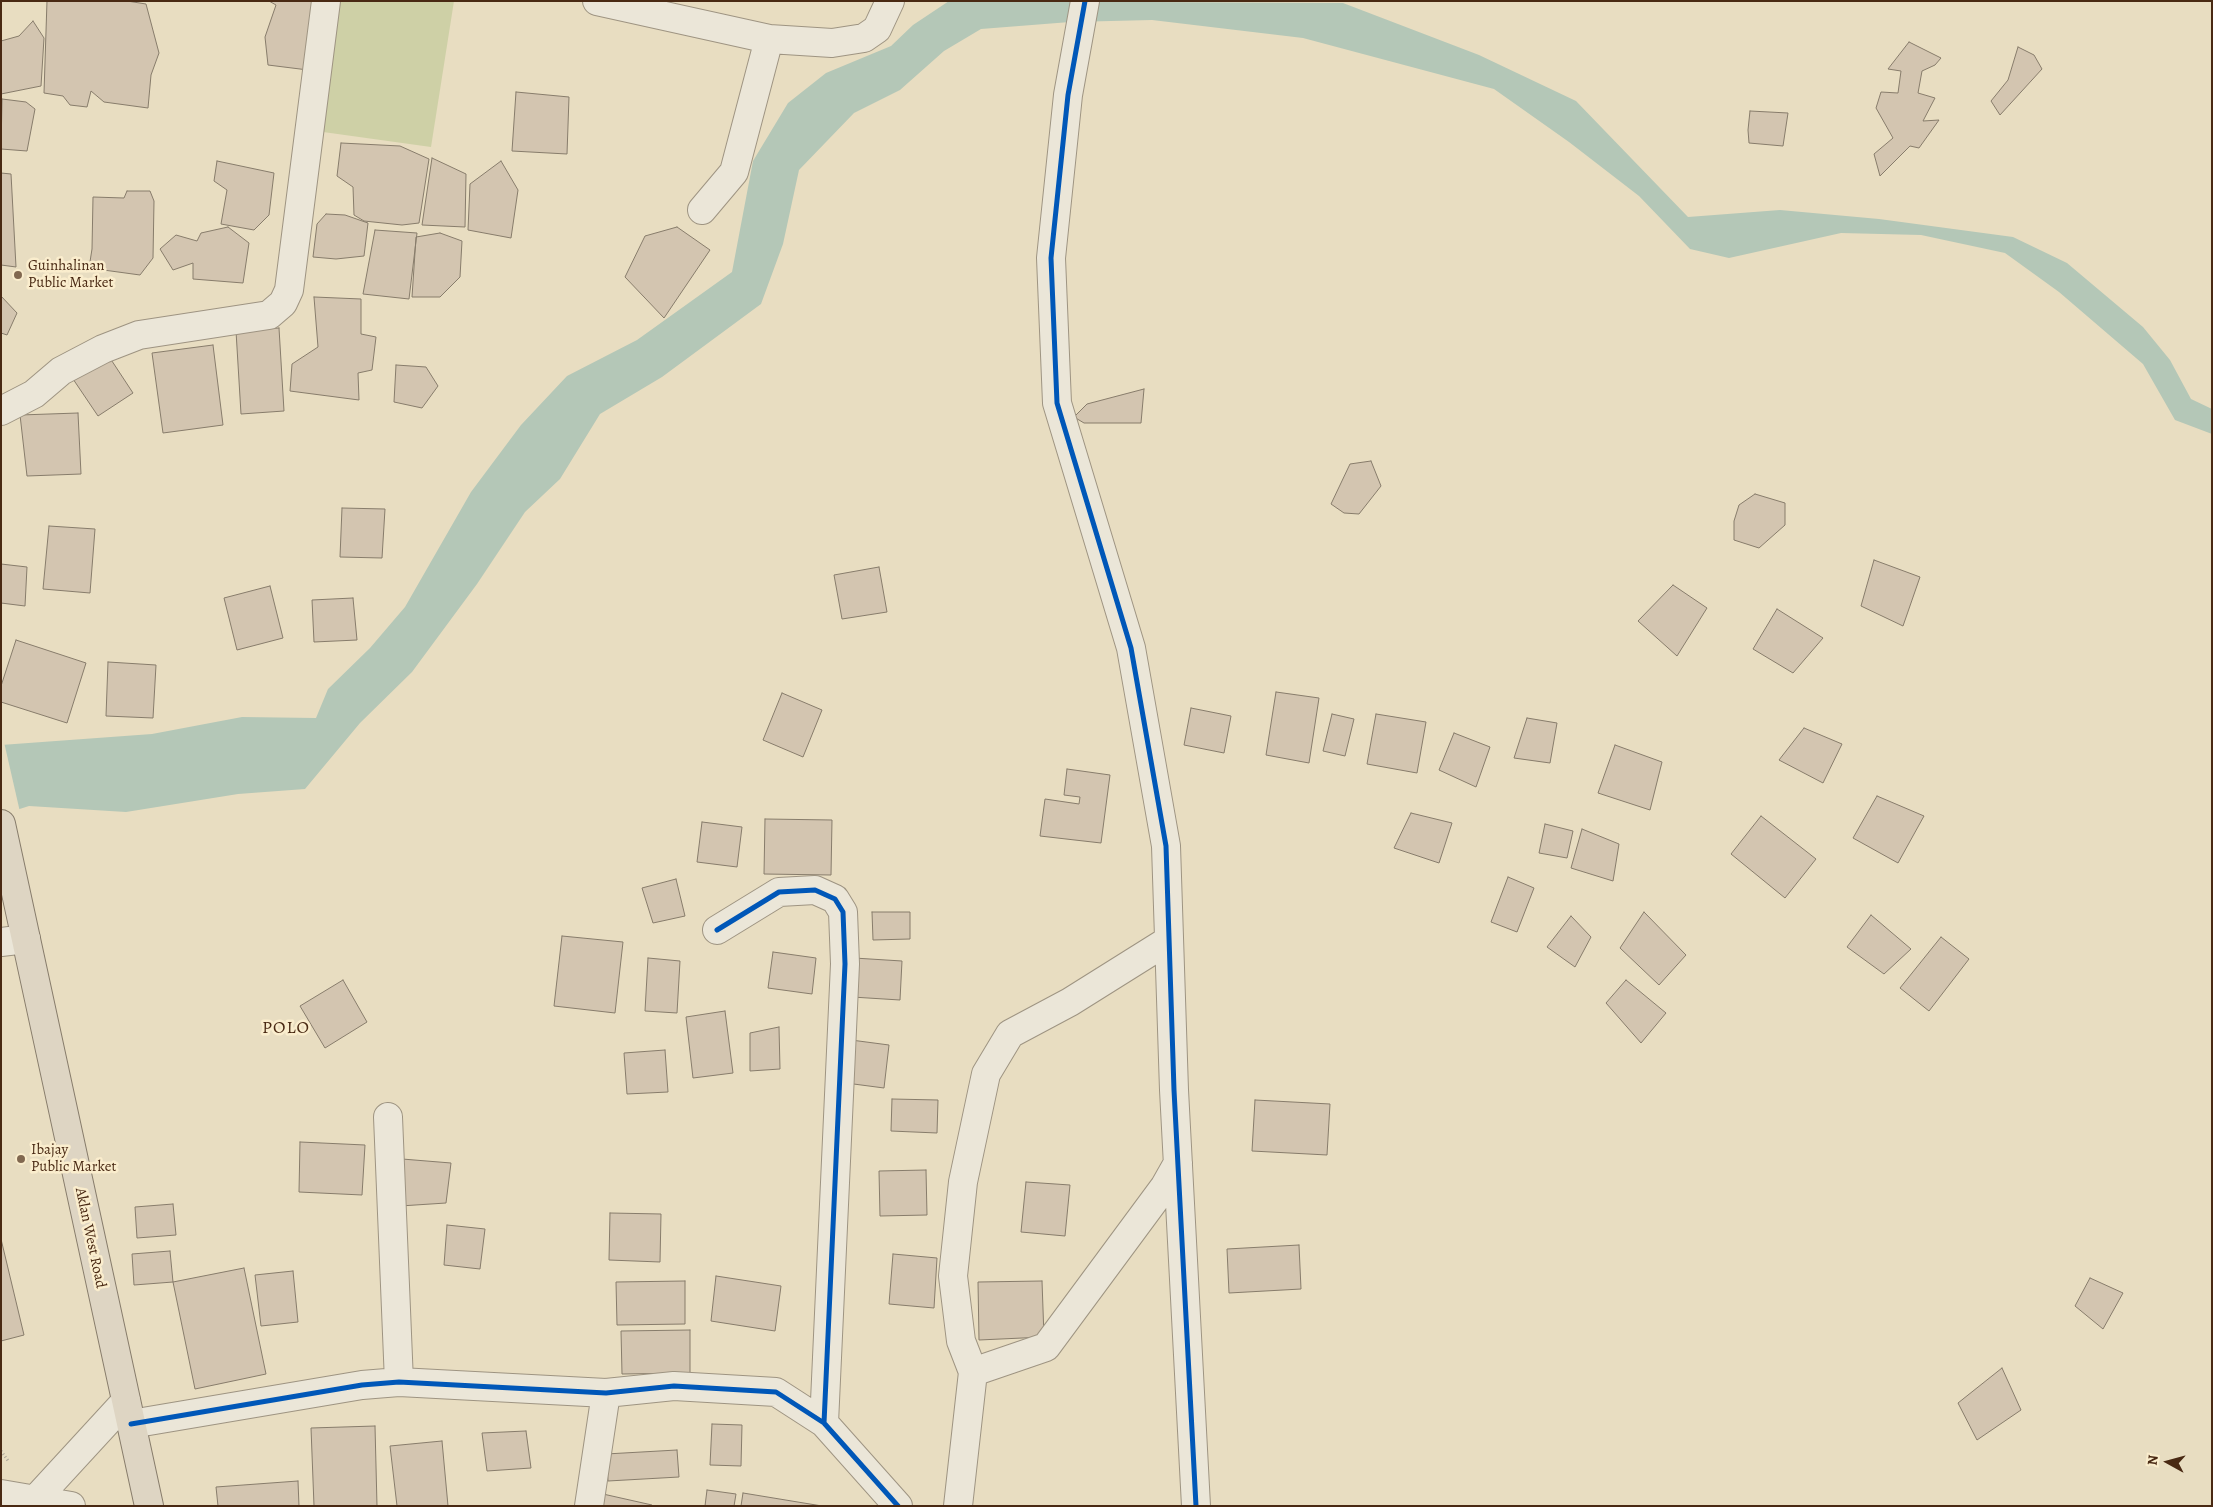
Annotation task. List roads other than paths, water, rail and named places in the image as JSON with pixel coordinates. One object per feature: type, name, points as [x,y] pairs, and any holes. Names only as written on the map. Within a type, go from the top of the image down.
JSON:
[{"type":"main road","name":"Aklan West Road","points":[[1,824],[14,940],[128,1412],[148,1506]]},
{"type":"street","points":[[1,411],[34,394],[61,371],[102,349],[139,335],[269,315],[284,303],[289,290],[326,1]]},
{"type":"street","points":[[597,1],[769,39],[832,43],[864,38],[878,29],[890,1]]},
{"type":"street","points":[[1085,1],[1068,95],[1051,258],[1057,403],[1131,648],[1166,846],[1178,1163],[1196,1506]]},
{"type":"street","points":[[702,210],[734,172],[769,39]]},
{"type":"street","points":[[717,930],[779,892],[815,890],[835,899],[843,912],[846,964],[824,1423]]},
{"type":"street","points":[[958,1506],[973,1372],[961,1341],[953,1276],[963,1182],[986,1074],[1010,1034],[1070,1002],[1169,940]]},
{"type":"street","points":[[388,1117],[400,1382]]},
{"type":"street","points":[[973,1372],[1046,1348],[1165,1186],[1178,1163]]},
{"type":"street","points":[[34,1503],[128,1412],[400,1382],[606,1392],[674,1386],[776,1392],[824,1423],[898,1506]]},
{"type":"street","points":[[590,1506],[606,1392]]},
{"type":"street","points":[[1,1494],[34,1503],[71,1506]]},
{"type":"place","name":"Guinhalinan Public Market","points":[[18,275]]},
{"type":"place","name":"Ibajay Public Market","points":[[21,1159]]},
{"type":"district","name":"POLO","points":[[286,1029]]}]
